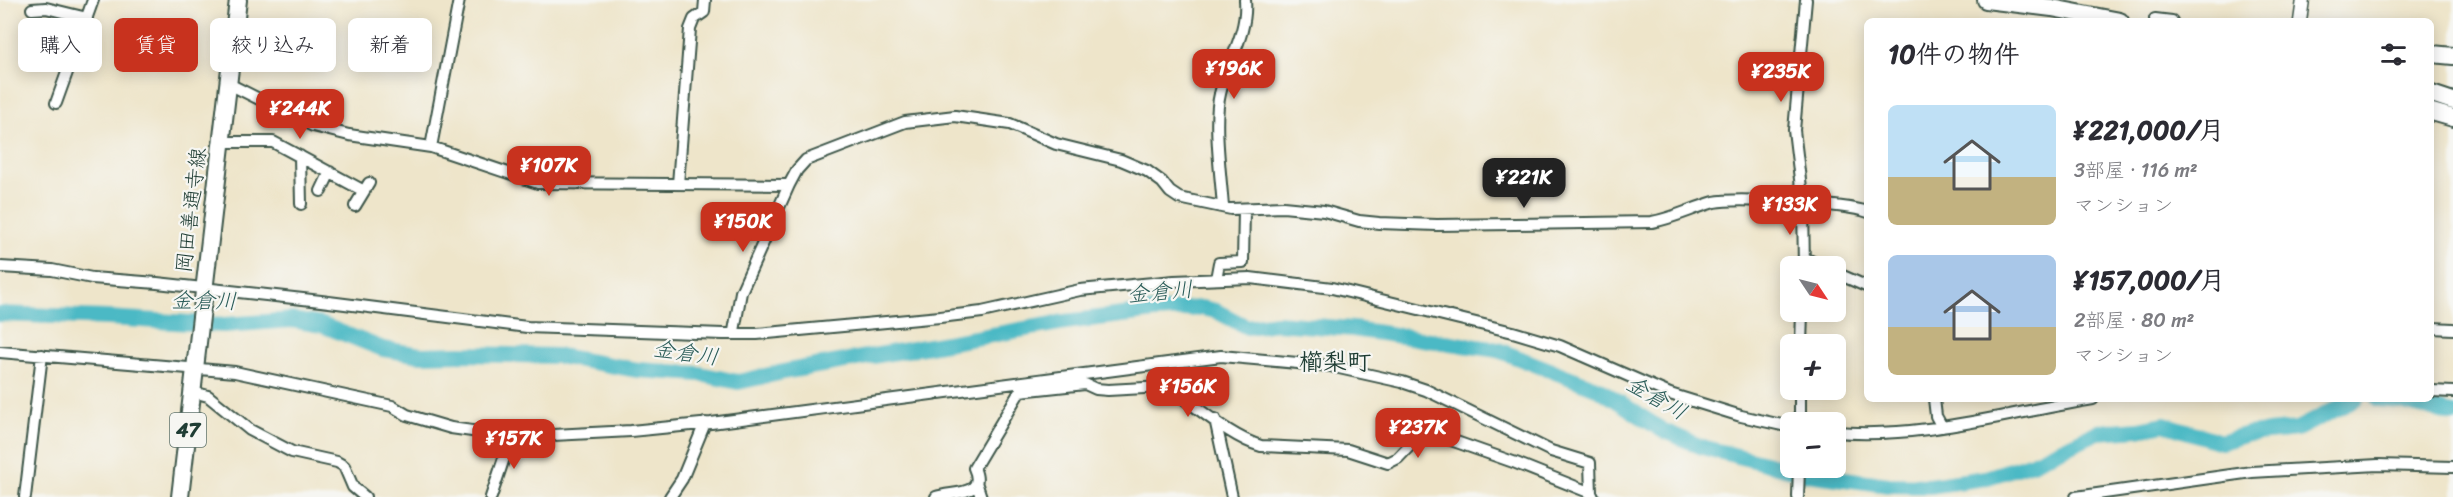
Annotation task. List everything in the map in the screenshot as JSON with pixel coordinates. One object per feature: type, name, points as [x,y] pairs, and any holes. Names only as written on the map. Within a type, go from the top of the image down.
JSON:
[{"type":"main road","name":"岡田善通寺線","points":[[180,497],[238,0]]},
{"type":"main road","points":[[1986,0],[2102,18]]},
{"type":"main road","points":[[2006,2],[2065,18]]},
{"type":"main road","points":[[2434,54],[2453,56]]},
{"type":"main road","points":[[2434,95],[2453,101]]},
{"type":"main road","points":[[2434,113],[2453,118]]},
{"type":"street","points":[[32,9],[46,8],[87,18],[93,0]]},
{"type":"street","points":[[431,147],[459,0]]},
{"type":"street","points":[[678,184],[690,28],[694,19],[704,12],[705,0]]},
{"type":"street","points":[[1223,207],[1218,132],[1220,95],[1242,31],[1245,0]]},
{"type":"street","points":[[1804,256],[1803,204],[1794,130],[1806,0]]},
{"type":"street","points":[[2300,18],[2303,0]]},
{"type":"street","points":[[56,103],[67,72]]},
{"type":"street","points":[[229,84],[313,126],[349,135],[431,147],[538,183],[789,185]]},
{"type":"street","points":[[734,331],[741,292],[796,170],[806,160],[905,122],[955,116],[1010,124],[1056,144],[1121,160],[1147,171],[1179,198],[1244,210],[1283,207],[1324,211],[1369,222],[1437,225],[1653,222],[1674,218],[1715,202],[1734,201],[1803,204],[1864,212]]},
{"type":"street","points":[[222,142],[273,142],[330,172],[366,187],[355,206]]},
{"type":"street","points":[[300,156],[301,204]]},
{"type":"street","points":[[321,191],[330,172]]},
{"type":"street","points":[[1216,279],[1219,263],[1243,262],[1244,210]]},
{"type":"street","points":[[0,267],[51,270],[92,278],[205,288],[557,330],[757,334],[981,312],[1080,290],[1216,279],[1250,279],[1332,288],[1471,321],[1560,346],[1670,394],[1740,416],[1780,425]]},
{"type":"street","points":[[1846,277],[1864,285]]},
{"type":"street","points":[[2434,328],[2453,329]]},
{"type":"street","points":[[0,352],[196,365],[392,406],[407,415],[451,428],[511,437],[632,431],[1085,379],[1096,389],[1162,387],[1170,389],[1250,443],[1262,446],[1348,450],[1388,463],[1398,458],[1422,433],[1428,432],[1516,463],[1592,495],[1590,463],[1551,451],[1426,390],[1355,370],[1221,356],[1085,379],[1020,391],[974,468],[981,497]]},
{"type":"street","points":[[25,497],[42,355]]},
{"type":"street","points":[[2434,391],[2453,392]]},
{"type":"street","points":[[193,392],[208,396],[250,430],[292,452],[337,462],[344,466],[353,487],[365,497]]},
{"type":"street","points":[[1934,402],[1936,416],[1942,427]]},
{"type":"street","points":[[1846,432],[1900,432],[1942,427],[2032,404],[2056,402]]},
{"type":"street","points":[[1215,419],[1232,497]]},
{"type":"street","points":[[670,497],[682,479],[705,423]]},
{"type":"street","points":[[491,497],[511,437]]},
{"type":"street","points":[[2076,497],[2154,492],[2252,472],[2378,465],[2453,467]]},
{"type":"street","points":[[1798,497],[1799,478]]},
{"type":"street","points":[[936,497],[956,496],[971,491],[977,485]]},
{"type":"waterway","name":"金倉川","points":[[0,314],[224,325],[292,320],[322,325],[383,349],[421,355],[559,356],[638,370],[700,374],[738,382],[1065,322],[1202,308],[1216,311],[1247,327],[1277,323],[1353,329],[1498,350],[1599,389],[1662,430],[1702,447],[1808,474],[1889,485],[1929,486],[1985,478],[2032,463],[2098,432],[2139,429],[2164,424],[2221,442],[2248,434],[2297,429],[2350,402]]},
{"type":"waterway","name":"金倉川","points":[[2404,402],[2453,414]]},
{"type":"district","name":"櫛梨町","points":[[1335,362]]}]
